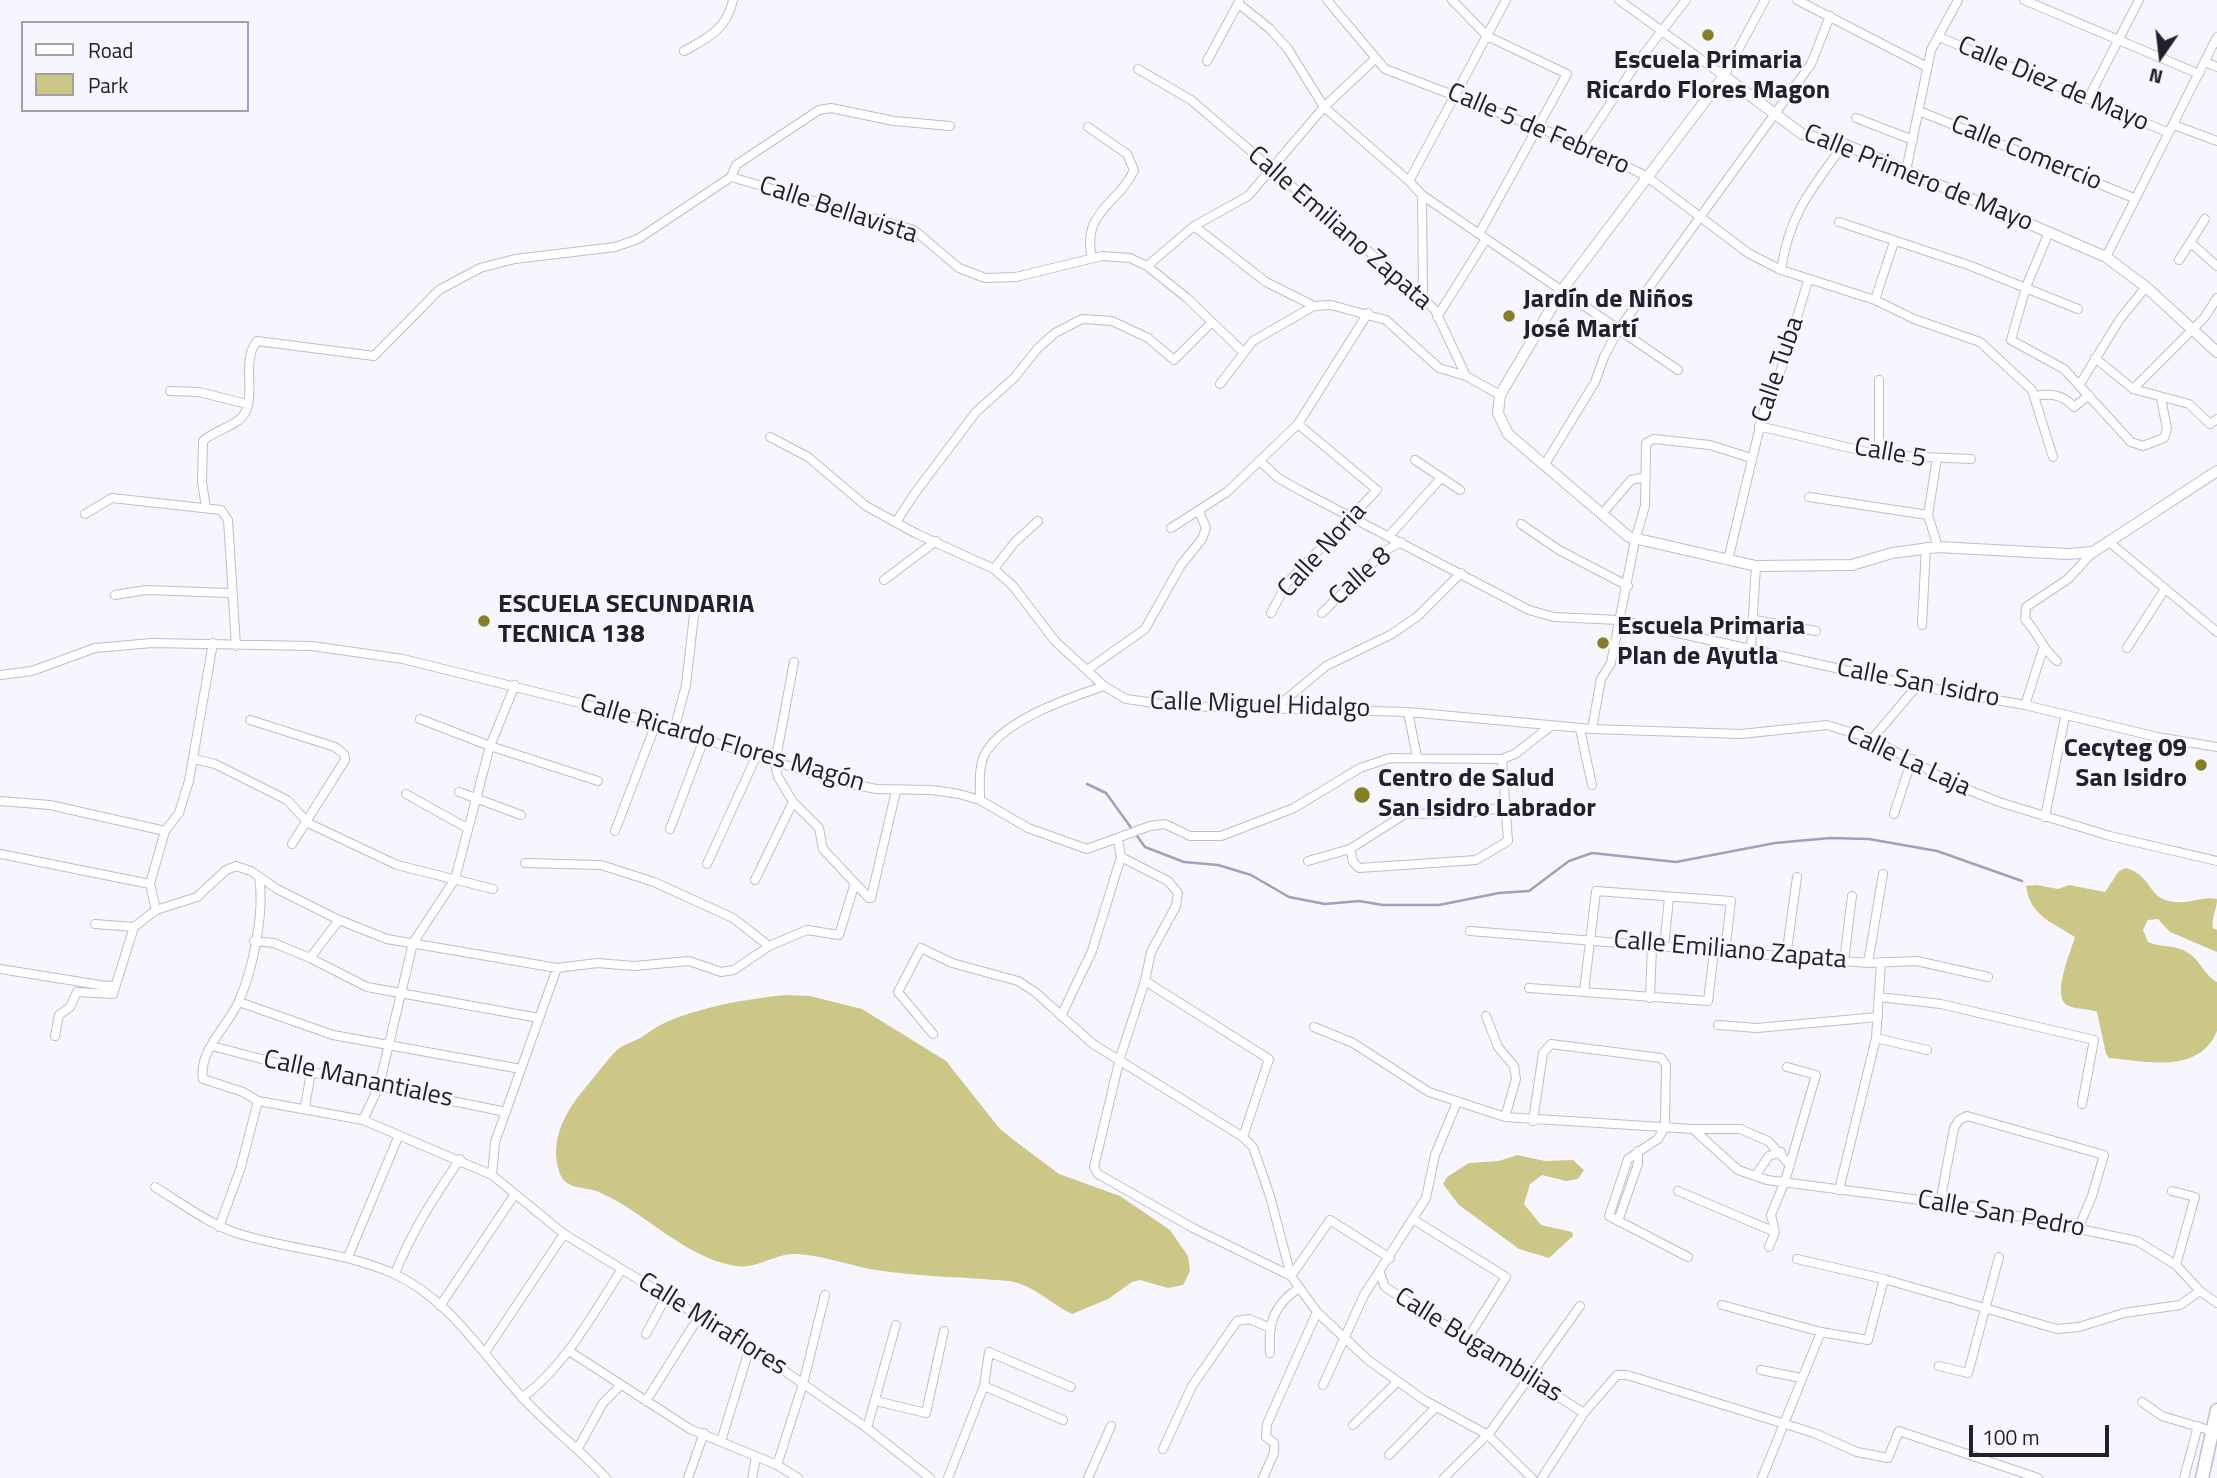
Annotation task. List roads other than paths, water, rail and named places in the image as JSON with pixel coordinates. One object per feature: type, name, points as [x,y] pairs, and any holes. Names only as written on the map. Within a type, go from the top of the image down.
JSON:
[{"type":"main road","points":[[2202,1478],[2217,1410]]},
{"type":"street","points":[[684,51],[716,34],[731,10],[733,0]]},
{"type":"street","name":"Calle 5 de Febrero","points":[[1327,0],[1385,68],[1583,145],[1646,176],[1748,253],[1781,270],[1808,281],[1875,300],[1914,319],[1980,342],[2001,358],[2035,396]]},
{"type":"street","points":[[1437,317],[1483,237],[1567,74],[1487,36],[1452,0]]},
{"type":"street","points":[[1409,181],[1506,0]]},
{"type":"street","name":"Calle Primero de Mayo","points":[[1619,0],[1802,134],[1844,144],[2106,257],[2146,287],[2217,352]]},
{"type":"street","points":[[1583,145],[1662,30],[1686,0]]},
{"type":"street","points":[[1765,0],[1724,76],[1562,290],[1500,395],[1498,413],[1507,434],[1635,540],[1756,566],[1819,563],[1852,565],[1892,553],[1926,547],[2067,554],[2093,552]]},
{"type":"street","points":[[1797,0],[1927,66]]},
{"type":"street","points":[[1906,171],[1927,66],[1938,37],[1958,0]]},
{"type":"street","points":[[2024,0],[2199,74]]},
{"type":"street","points":[[2088,99],[2139,0]]},
{"type":"street","points":[[1207,61],[1239,2],[1288,49],[1324,107],[1422,195],[1678,370]]},
{"type":"street","points":[[1545,464],[1595,382],[1604,357],[1619,329],[1811,64],[1830,16]]},
{"type":"street","name":"Calle Diez de Mayo","points":[[1938,37],[2167,132]]},
{"type":"street","points":[[2106,257],[2217,37]]},
{"type":"street","points":[[1147,267],[1194,226],[1248,196],[1324,107],[1375,59]]},
{"type":"street","points":[[2205,62],[2217,67]]},
{"type":"street","name":"Calle Emiliano Zapata","points":[[1138,69],[1191,100],[1423,298],[1437,317],[1466,376]]},
{"type":"street","points":[[731,177],[736,165],[819,110],[831,108],[894,121],[950,127]]},
{"type":"street","name":"Calle Comercio","points":[[1919,111],[2134,198]]},
{"type":"street","points":[[1856,117],[1913,140]]},
{"type":"street","name":"Calle Diez de Mayo","points":[[2174,125],[2217,141]]},
{"type":"street","points":[[1088,127],[1128,154],[1133,163],[1132,177],[1111,197],[1094,225],[1089,237],[1092,258]]},
{"type":"street","points":[[1781,270],[1785,244],[1799,205],[1844,144]]},
{"type":"street","name":"Calle Bellavista","points":[[247,404],[252,346],[257,341],[374,356],[439,290],[480,268],[514,259],[615,247],[638,239],[731,177],[914,230],[959,268],[985,278],[1016,277],[1092,258],[1117,255],[1147,267],[1187,299],[1210,324],[1243,352]]},
{"type":"street","points":[[1422,195],[1423,298]]},
{"type":"street","points":[[2179,260],[2205,219]]},
{"type":"street","points":[[1839,222],[2026,287],[2078,309]]},
{"type":"street","points":[[1194,226],[1266,282],[1314,306]]},
{"type":"street","points":[[2049,232],[2026,287],[2011,340],[2064,369],[2131,442],[2143,446],[2164,438],[2167,429],[2161,398]]},
{"type":"street","points":[[1875,300],[1894,242]]},
{"type":"street","points":[[2191,243],[2217,266]]},
{"type":"street","name":"Calle Tuba","points":[[1728,560],[1767,397],[1779,379],[1808,281]]},
{"type":"street","points":[[2080,384],[2095,358],[2146,287]]},
{"type":"street","points":[[2133,389],[2192,330],[2217,298]]},
{"type":"street","points":[[1220,384],[1243,352],[1264,334],[1314,306],[1331,304],[1368,313],[1394,326],[1438,368],[1466,376],[1500,395]]},
{"type":"street","points":[[1171,528],[1227,492],[1298,424],[1368,313]]},
{"type":"street","points":[[896,522],[915,492],[976,412],[1015,377],[1038,348],[1055,333],[1082,319],[1112,321],[1148,338],[1174,360],[1210,324]]},
{"type":"street","points":[[2095,358],[2133,389],[2189,404],[2213,422]]},
{"type":"street","points":[[1879,380],[1879,455]]},
{"type":"street","points":[[170,391],[200,392],[247,404],[239,419],[212,432],[203,441],[202,482],[206,508]]},
{"type":"street","points":[[2053,457],[2035,396],[2056,395],[2066,398],[2074,407],[2089,395]]},
{"type":"street","name":"Calle Noria","points":[[1271,613],[1287,583],[1353,518],[1377,490],[1298,424]]},
{"type":"street","name":"Calle 5","points":[[1759,426],[1879,455],[1937,458],[1928,515],[1938,547]]},
{"type":"street","name":"Calle Miguel Hidalgo","points":[[770,437],[808,457],[866,506],[995,569],[1013,586],[1055,641],[1104,686],[1126,699],[1177,706],[1278,706],[1408,712],[1592,729]]},
{"type":"street","points":[[1592,729],[1601,680],[1611,663],[1635,540],[1645,506],[1646,443],[1654,439],[1710,445],[1751,458]]},
{"type":"street","points":[[1937,458],[1971,459]]},
{"type":"street","points":[[1415,460],[1460,490]]},
{"type":"street","name":"Calle San Isidro","points":[[1260,461],[1278,478],[1303,492],[1541,613],[1619,620],[1917,686],[2025,705],[2065,717],[2217,747]]},
{"type":"street","points":[[2057,662],[2043,649],[2038,634],[2025,619],[2026,607],[2068,579],[2093,552],[2108,541],[2217,471]]},
{"type":"street","points":[[1602,514],[1631,480],[1646,477]]},
{"type":"street","name":"Calle 8","points":[[1389,536],[1441,478]]},
{"type":"street","points":[[85,514],[112,498],[221,510],[228,520],[230,593],[236,646]]},
{"type":"street","points":[[1809,498],[1928,515]]},
{"type":"street","points":[[1087,670],[1134,640],[1145,629],[1181,565],[1202,540],[1206,528],[1199,511]]},
{"type":"street","points":[[995,569],[1014,543],[1038,521]]},
{"type":"street","points":[[1521,524],[1559,550],[1628,586]]},
{"type":"street","points":[[884,580],[936,541]]},
{"type":"street","points":[[2108,541],[2217,632]]},
{"type":"street","name":"Calle 8","points":[[1322,612],[1385,551],[1401,542]]},
{"type":"street","points":[[1922,625],[1926,547]]},
{"type":"street","points":[[1751,648],[1755,620],[1756,566]]},
{"type":"street","points":[[1278,706],[1326,666],[1392,634],[1418,616],[1461,573]]},
{"type":"street","points":[[2127,648],[2165,589]]},
{"type":"street","points":[[115,595],[146,590],[230,593]]},
{"type":"street","points":[[674,730],[686,685],[694,615]]},
{"type":"street","points":[[1755,620],[1816,631]]},
{"type":"street","points":[[156,910],[150,884],[165,831],[179,813],[194,759],[213,643]]},
{"type":"street","name":"Calle Ricardo Flores Magón","points":[[2,676],[42,668],[111,645],[213,643],[236,646],[312,646],[403,659],[620,713],[837,781],[896,791],[932,790],[980,800],[1028,828],[1087,849],[1150,826],[1165,824],[1190,836],[1222,836],[1294,808],[1360,768],[1390,758],[1502,760]]},
{"type":"street","points":[[2025,705],[2043,649]]},
{"type":"street","points":[[794,662],[775,762],[778,777],[793,802],[819,828],[823,849],[871,898],[896,791]]},
{"type":"street","points":[[0,686],[2,676]]},
{"type":"street","points":[[363,1120],[379,1086],[413,943],[455,879],[490,746],[515,685]]},
{"type":"street","points":[[980,800],[981,763],[986,751],[1004,734],[1056,703],[1104,686]]},
{"type":"street","points":[[1872,739],[1917,686]]},
{"type":"street","points":[[1408,712],[1417,757]]},
{"type":"street","points":[[2045,817],[2065,717]]},
{"type":"street","points":[[420,719],[490,746],[598,781]]},
{"type":"street","points":[[250,720],[335,747],[344,754],[345,760],[308,823],[292,844]]},
{"type":"street","points":[[1350,849],[1353,862],[1359,868],[1476,860],[1508,841],[1502,760],[1515,754],[1552,725]]},
{"type":"street","name":"Calle La Laja","points":[[1592,729],[1741,734],[1827,725],[1872,739],[1956,785],[2045,817],[2109,836],[2217,861]]},
{"type":"street","points":[[615,831],[655,726]]},
{"type":"street","points":[[1580,729],[1592,785]]},
{"type":"street","points":[[670,829],[704,739]]},
{"type":"street","points":[[707,864],[756,757]]},
{"type":"street","points":[[194,759],[215,764],[287,800],[308,823],[397,865],[493,889]]},
{"type":"street","points":[[1894,814],[1912,759]]},
{"type":"street","points":[[459,792],[521,815]]},
{"type":"street","points":[[406,794],[467,828]]},
{"type":"street","points":[[0,801],[50,805],[165,831]]},
{"type":"street","points":[[755,880],[793,802]]},
{"type":"street","points":[[1308,861],[1350,849],[1405,814],[1469,813],[1507,807]]},
{"type":"street","points":[[1061,1016],[1092,951],[1121,857],[1118,838]]},
{"type":"street","points":[[0,854],[150,884]]},
{"type":"street","points":[[1121,857],[1168,881],[1178,893],[1176,906],[1150,952],[1145,981],[1120,1058],[1094,1167],[1098,1174],[1193,1228],[1291,1276]]},
{"type":"street","points":[[525,863],[601,865],[654,882],[733,918],[769,946]]},
{"type":"street","points":[[55,1037],[59,1015],[70,1007],[78,992],[113,994],[134,927],[156,910],[197,897],[226,870],[236,866],[251,871],[277,889],[340,920],[387,939],[557,968],[597,963],[634,966],[689,961],[721,972],[734,970],[769,946],[807,930],[839,935],[855,883]]},
{"type":"street","points":[[1868,963],[1883,874]]},
{"type":"street","points":[[212,1046],[239,1002],[263,898],[259,877]]},
{"type":"street","points":[[1786,957],[1797,877]]},
{"type":"street","points":[[263,898],[277,889]]},
{"type":"street","points":[[1584,992],[1596,891],[1731,901],[1725,952]]},
{"type":"street","points":[[1844,961],[1853,897]]},
{"type":"street","points":[[1664,947],[1669,898]]},
{"type":"street","points":[[310,958],[340,920]]},
{"type":"street","points":[[95,924],[134,927]]},
{"type":"street","name":"Calle Emiliano Zapata","points":[[1470,931],[1868,963],[1917,961],[1988,977]]},
{"type":"street","points":[[254,941],[275,943],[310,958],[355,983],[539,1018]]},
{"type":"street","points":[[1650,998],[1652,946]]},
{"type":"street","points":[[933,1034],[898,992],[920,948],[952,963],[1017,981],[1093,1044],[1120,1058],[1243,1137],[1253,1147],[1270,1196],[1291,1276],[1317,1312],[1397,1382],[1487,1435],[1532,1478]]},
{"type":"street","points":[[1529,988],[1708,1000],[1714,951]]},
{"type":"street","points":[[1839,1190],[1876,1038],[1881,962]]},
{"type":"street","points":[[492,1175],[495,1142],[557,968]]},
{"type":"street","points":[[0,969],[116,985]]},
{"type":"street","points":[[1145,981],[1269,1059],[1243,1137]]},
{"type":"street","points":[[1879,997],[1941,1004],[2094,1040],[2082,1104]]},
{"type":"street","points":[[239,1002],[333,1035],[522,1069]]},
{"type":"street","points":[[1486,1016],[1497,1047],[1514,1066],[1516,1079],[1505,1117]]},
{"type":"street","points":[[1718,1025],[1757,1028],[1878,1017]]},
{"type":"street","points":[[1314,1027],[1353,1043],[1410,1082],[1457,1102],[1505,1117],[1533,1121],[1740,1129],[1756,1133],[1781,1152],[1790,1165]]},
{"type":"street","points":[[1876,1038],[1927,1050]]},
{"type":"street","points":[[1533,1121],[1543,1053],[1551,1044],[1661,1058],[1666,1065],[1665,1126],[1658,1139],[1628,1160],[1609,1216],[1688,1257]]},
{"type":"street","name":"Calle Manantiales","points":[[212,1046],[311,1072],[506,1112]]},
{"type":"street","name":"Calle Miraflores","points":[[212,1046],[202,1073],[203,1079],[243,1091],[258,1101],[305,1107],[363,1120],[460,1159],[492,1175],[564,1234],[750,1347],[867,1428],[930,1478]]},
{"type":"street","points":[[1769,1247],[1775,1231],[1770,1215],[1785,1181],[1816,1075],[1787,1067]]},
{"type":"street","points":[[305,1107],[311,1072]]},
{"type":"street","points":[[219,1227],[240,1170],[258,1101]]},
{"type":"street","points":[[1323,1385],[1364,1295],[1426,1198],[1435,1154],[1457,1102]]},
{"type":"street","points":[[1940,1203],[1954,1128],[1959,1120],[1967,1116],[2104,1155],[2092,1196],[2078,1229]]},
{"type":"street","points":[[1693,1129],[1738,1170],[1755,1176],[1769,1156],[1781,1152]]},
{"type":"street","points":[[348,1257],[399,1135]]},
{"type":"street","points":[[395,1274],[405,1247],[426,1209],[460,1159]]},
{"type":"street","name":"Calle San Pedro","points":[[1755,1176],[1940,1203],[2137,1241],[2176,1265],[2200,1291],[2217,1303]]},
{"type":"street","points":[[155,1187],[219,1227],[244,1236],[348,1257],[395,1274],[440,1306],[486,1351],[522,1398],[578,1448],[606,1478]]},
{"type":"street","points":[[1678,1191],[1775,1231]]},
{"type":"street","points":[[2172,1191],[2195,1197],[2176,1265]]},
{"type":"street","points":[[440,1306],[515,1194]]},
{"type":"street","points":[[1291,1276],[1330,1220],[1390,1258]]},
{"type":"street","points":[[1414,1220],[1506,1277],[1468,1338]]},
{"type":"street","points":[[486,1351],[564,1234]]},
{"type":"street","points":[[1939,1366],[1968,1373],[1999,1257]]},
{"type":"street","points":[[1797,1259],[1884,1279],[2057,1329],[2079,1327],[2124,1313],[2180,1305],[2200,1291]]},
{"type":"street","points":[[522,1398],[536,1388],[569,1351],[622,1269]]},
{"type":"street","name":"Calle Bugambilias","points":[[1380,1273],[1385,1287],[1584,1413]]},
{"type":"street","points":[[1722,1305],[1821,1332],[1868,1340],[1884,1279]]},
{"type":"street","points":[[1364,1295],[1385,1287]]},
{"type":"street","points":[[1270,1353],[1268,1327],[1286,1296],[1299,1288]]},
{"type":"street","points":[[646,1334],[667,1295]]},
{"type":"street","points":[[778,1465],[803,1384],[825,1295]]},
{"type":"street","points":[[1444,1478],[1487,1435],[1580,1306]]},
{"type":"street","points":[[1264,1478],[1274,1453],[1274,1443],[1266,1437],[1267,1424],[1317,1312]]},
{"type":"street","points":[[646,1401],[700,1315]]},
{"type":"street","points":[[1163,1449],[1192,1386],[1237,1321],[1250,1319],[1268,1327]]},
{"type":"street","points":[[867,1428],[896,1325]]},
{"type":"street","points":[[876,1401],[926,1413],[944,1331]]},
{"type":"street","points":[[1762,1478],[1821,1332]]},
{"type":"street","points":[[721,1441],[750,1347]]},
{"type":"street","points":[[569,1351],[680,1423],[778,1465],[798,1478]]},
{"type":"street","points":[[947,1478],[984,1386],[989,1352],[1071,1387]]},
{"type":"street","points":[[1761,1370],[1801,1378]]},
{"type":"street","points":[[1542,1478],[1584,1413],[1617,1375],[1627,1375],[1814,1433],[1857,1452],[1888,1458],[1899,1431],[2038,1478]]},
{"type":"street","points":[[1353,1425],[1397,1382]]},
{"type":"street","points":[[578,1448],[603,1403],[621,1385]]},
{"type":"street","points":[[984,1386],[1063,1420]]},
{"type":"street","points":[[2142,1402],[2162,1416],[2212,1431]]},
{"type":"street","points":[[1389,1455],[1436,1407]]},
{"type":"street","points":[[1088,1478],[1111,1426]]},
{"type":"street","points":[[2184,1478],[2198,1426]]},
{"type":"street","points":[[688,1478],[704,1433]]},
{"type":"street","points":[[752,1478],[756,1457]]},
{"type":"waterway","points":[[1087,784],[1106,793],[1145,847],[1184,862],[1218,865],[1251,875],[1289,897],[1325,904],[1359,901],[1383,905],[1439,905],[1499,893],[1529,891],[1569,861],[1592,853],[1676,862],[1775,843],[1830,838],[1869,839],[1937,851],[2022,881]]},
{"type":"place","name":"Escuela Primaria Ricardo Flores Magon","points":[[1708,35]]},
{"type":"place","name":"Jardín de Niños José Martí","points":[[1509,316]]},
{"type":"place","name":"ESCUELA SECUNDARIA TECNICA 138","points":[[484,621]]},
{"type":"place","name":"Escuela Primaria Plan de Ayutla","points":[[1603,643]]},
{"type":"place","name":"Cecyteg 09 San Isidro","points":[[2201,765]]},
{"type":"place","name":"Centro de Salud San Isidro Labrador","points":[[1362,795]]}]
